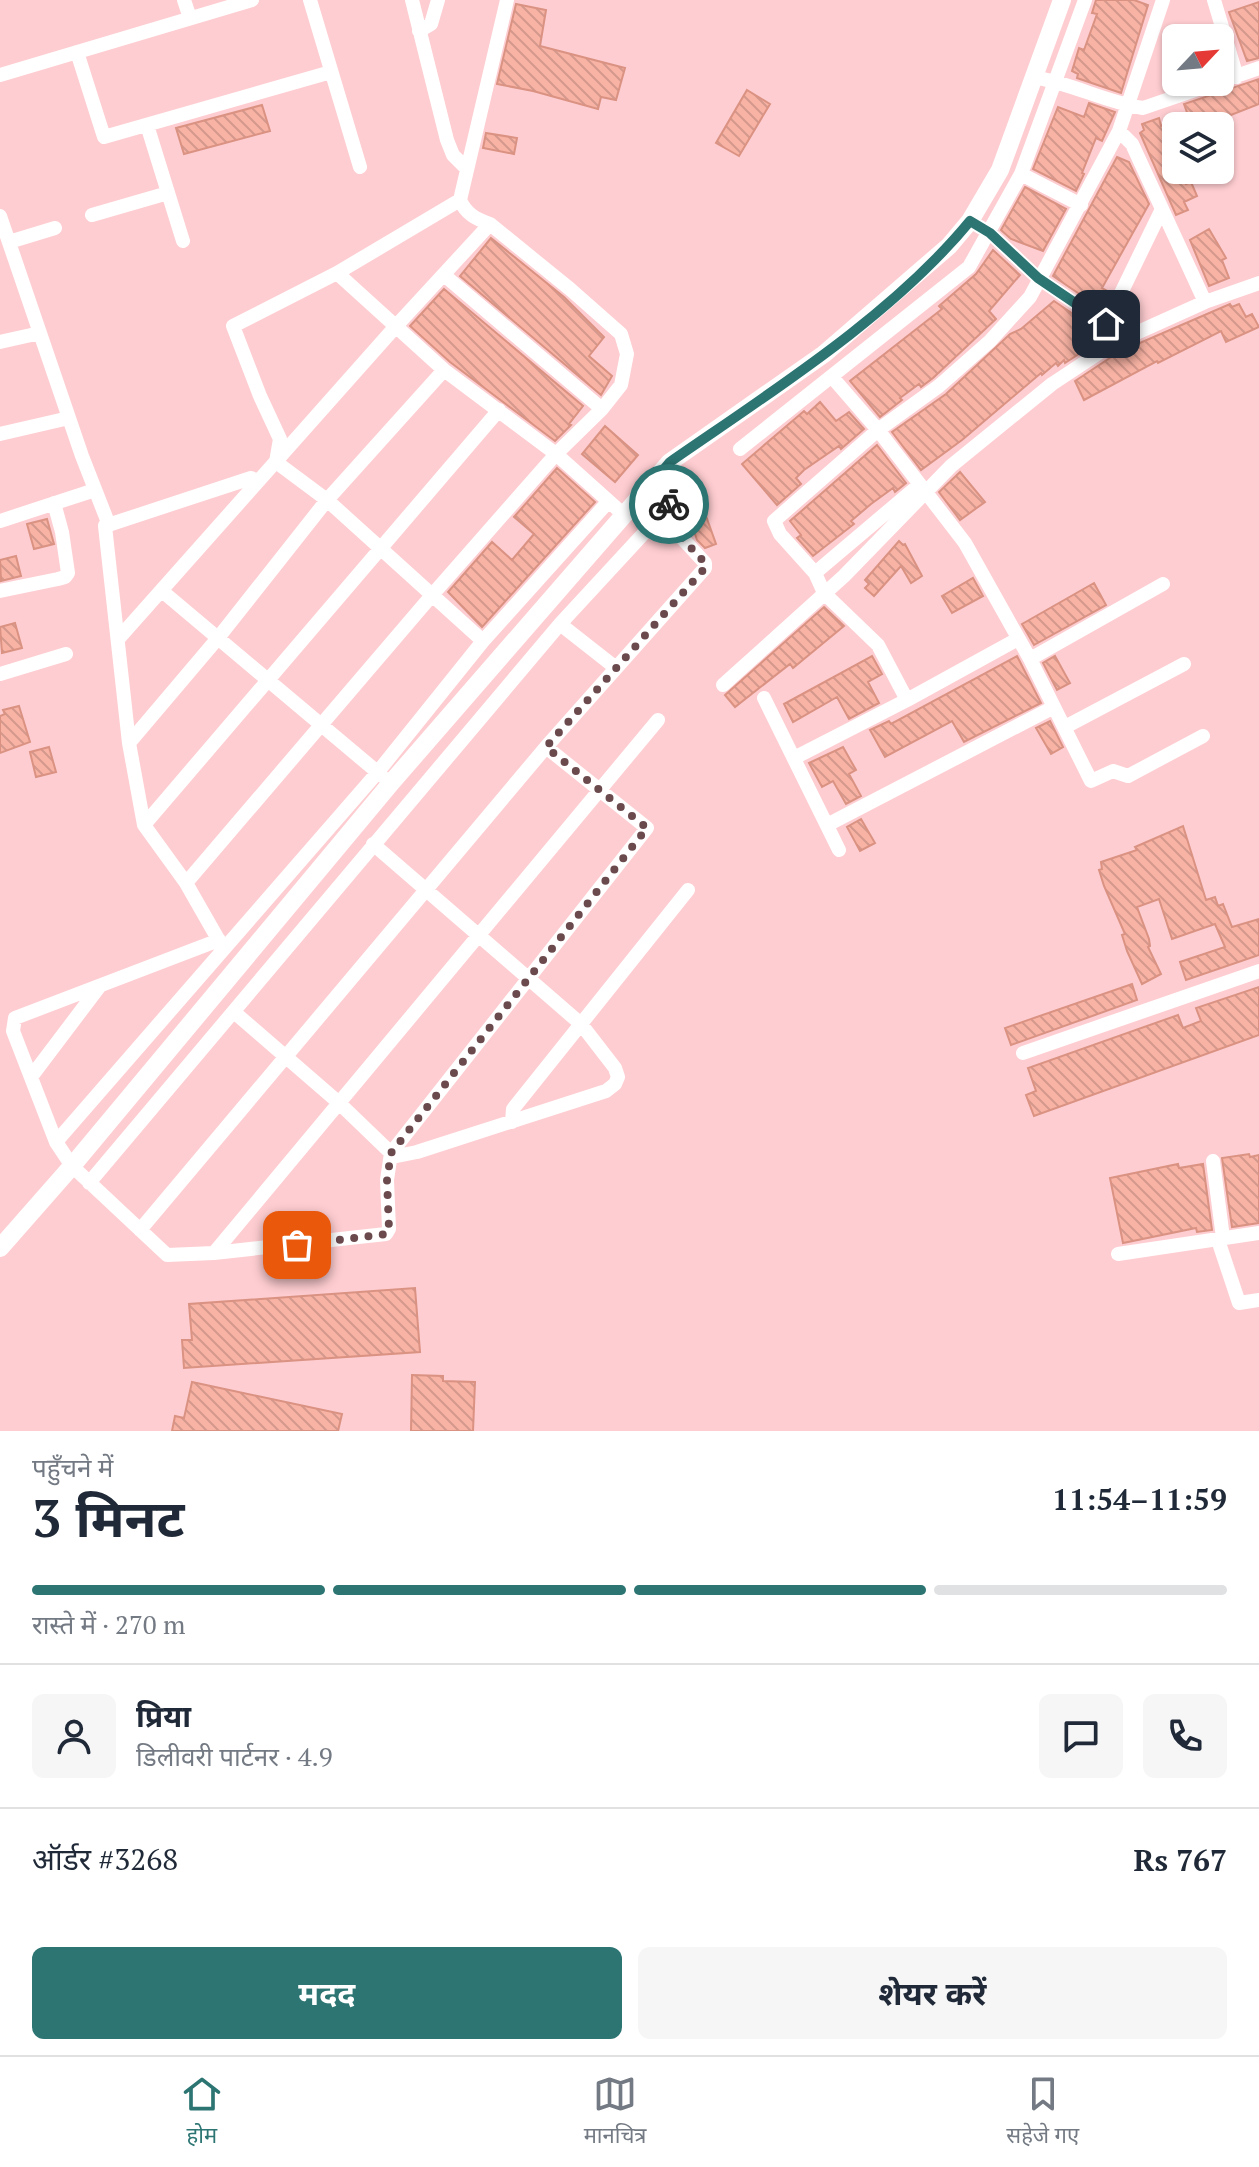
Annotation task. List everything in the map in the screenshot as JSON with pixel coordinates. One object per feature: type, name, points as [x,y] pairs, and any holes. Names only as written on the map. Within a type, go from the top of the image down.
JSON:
[{"type":"street","points":[[184,0],[190,18]]},
{"type":"street","points":[[0,75],[252,0]]},
{"type":"street","points":[[310,0],[360,167]]},
{"type":"street","points":[[412,0],[447,140],[453,155],[466,168]]},
{"type":"street","points":[[419,31],[431,24],[438,0]]},
{"type":"street","points":[[186,883],[433,594],[556,454],[616,393],[625,373],[627,354],[621,334],[490,224],[464,210],[460,200],[507,0]]},
{"type":"street","points":[[56,1142],[221,943],[384,778],[670,462],[824,354],[910,283],[949,246],[970,221],[1000,170],[1062,0]]},
{"type":"street","points":[[740,449],[969,267],[1021,174],[1085,0]]},
{"type":"street","points":[[907,700],[878,645],[824,593],[815,573],[780,534],[774,521],[878,430],[939,386],[990,341],[1030,297],[1119,131],[1163,0]]},
{"type":"street","points":[[1214,0],[1237,77]]},
{"type":"street","points":[[77,52],[104,137],[331,72]]},
{"type":"street","points":[[1033,77],[1055,81],[1127,106],[1143,108],[1259,68]]},
{"type":"street","points":[[147,125],[183,241]]},
{"type":"street","points":[[1119,131],[1132,144],[1205,302]]},
{"type":"street","points":[[1021,174],[1081,205]]},
{"type":"street","points":[[92,215],[168,193]]},
{"type":"street","points":[[276,462],[280,439],[233,326],[337,273],[460,200]]},
{"type":"street","points":[[1106,324],[1161,211]]},
{"type":"street","points":[[0,216],[7,252],[40,333],[109,525]]},
{"type":"street","points":[[970,221],[990,233],[1038,278],[1106,324],[1114,343]]},
{"type":"street","points":[[119,638],[490,224]]},
{"type":"street","points":[[7,252],[55,228]]},
{"type":"street","points":[[337,273],[444,370],[556,454],[623,514]]},
{"type":"street","points":[[444,275],[602,409]]},
{"type":"street","points":[[815,573],[1052,384],[1114,343],[1205,302],[1259,283]]},
{"type":"street","points":[[0,342],[40,333]]},
{"type":"street","points":[[129,743],[218,638],[327,500],[444,370]]},
{"type":"street","points":[[832,377],[878,430],[965,543],[1030,659],[1091,781],[1113,771],[1128,776],[1203,736]]},
{"type":"street","points":[[144,825],[499,410]]},
{"type":"street","points":[[0,434],[69,418]]},
{"type":"street","points":[[276,462],[327,500],[483,641]]},
{"type":"street","points":[[221,943],[186,883],[144,825],[129,743],[105,526],[251,478],[258,481]]},
{"type":"street","points":[[89,1183],[560,624],[669,506],[670,497],[652,484]]},
{"type":"street","points":[[723,685],[844,576],[921,488]]},
{"type":"street","points":[[0,521],[95,490]]},
{"type":"street","points":[[0,1248],[72,1166],[384,778],[483,641],[608,502]]},
{"type":"street","points":[[0,591],[58,579],[68,573],[54,503]]},
{"type":"street","points":[[140,1230],[546,747],[705,568],[705,563],[660,514]]},
{"type":"street","points":[[1030,659],[1163,584]]},
{"type":"street","points":[[162,591],[384,778]]},
{"type":"street","points":[[560,624],[616,668]]},
{"type":"street","points":[[794,758],[1018,639]]},
{"type":"street","points":[[0,674],[66,654]]},
{"type":"street","points":[[1065,727],[1184,664]]},
{"type":"street","points":[[764,698],[839,850]]},
{"type":"street","points":[[827,825],[1054,707]]},
{"type":"street","points":[[214,1253],[658,720]]},
{"type":"street","points":[[221,943],[15,1018],[13,1031],[56,1142],[72,1166],[167,1255],[214,1253],[386,1234],[389,1229],[387,1180],[391,1153],[647,828],[546,747]]},
{"type":"street","points":[[234,1012],[338,1102],[391,1153],[405,1155],[417,1152],[606,1091],[615,1084],[618,1077],[615,1068],[581,1024],[373,844]]},
{"type":"street","points":[[512,1122],[513,1109],[688,890]]},
{"type":"street","points":[[1023,1053],[1259,971]]},
{"type":"street","points":[[31,1077],[99,987]]},
{"type":"street","points":[[1213,1161],[1223,1238],[1219,1243],[1239,1303],[1259,1300]]},
{"type":"street","points":[[1118,1254],[1259,1233]]},
{"type":"building","points":[[1096,0],[1134,0],[1148,5],[1121,93],[1077,78],[1078,74],[1072,71],[1079,48],[1084,50],[1097,14],[1092,13]]},
{"type":"building","points":[[1259,2],[1259,58],[1247,61],[1229,12]]},
{"type":"building","points":[[516,4],[546,10],[540,46],[625,68],[616,100],[601,97],[598,109],[497,84]]},
{"type":"building","points":[[1259,79],[1259,104],[1234,114],[1187,112],[1184,104],[1208,96],[1234,96],[1234,87]]},
{"type":"building","points":[[747,90],[770,104],[739,156],[716,143]]},
{"type":"building","points":[[1089,103],[1115,112],[1102,141],[1096,138],[1076,191],[1033,169],[1058,107],[1084,117]]},
{"type":"building","points":[[262,105],[270,131],[184,154],[176,128]]},
{"type":"building","points":[[1159,118],[1162,126],[1162,183],[1140,133],[1144,130],[1142,124]]},
{"type":"building","points":[[486,133],[517,138],[514,154],[483,148]]},
{"type":"building","points":[[1117,157],[1129,162],[1149,204],[1102,288],[1109,292],[1100,308],[1053,276]]},
{"type":"building","points":[[1162,184],[1192,184],[1197,196],[1184,202],[1188,210],[1176,215]]},
{"type":"building","points":[[1025,187],[1066,209],[1043,251],[1011,239],[1001,230]]},
{"type":"building","points":[[1209,229],[1226,258],[1222,260],[1229,278],[1209,286],[1190,240]]},
{"type":"building","points":[[491,238],[564,297],[604,337],[589,356],[612,376],[601,395],[460,276]]},
{"type":"building","points":[[993,250],[1020,275],[989,311],[996,319],[933,378],[921,387],[919,384],[880,417],[850,381],[942,309],[939,306],[976,274]]},
{"type":"building","points":[[444,289],[583,406],[571,425],[555,441],[450,362],[410,326]]},
{"type":"building","points":[[1054,301],[1098,331],[1102,339],[1065,363],[1064,360],[1058,366],[1056,363],[1041,373],[962,440],[921,470],[892,432],[946,394],[1010,334],[1021,329]]},
{"type":"building","points":[[1230,304],[1232,307],[1239,304],[1246,317],[1252,314],[1259,327],[1226,342],[1221,331],[1084,400],[1075,381],[1119,352]]},
{"type":"building","points":[[820,402],[836,421],[849,412],[864,429],[841,449],[839,446],[804,470],[796,478],[801,484],[777,505],[742,464],[804,411],[807,414]]},
{"type":"building","points":[[605,426],[638,455],[615,482],[582,454]]},
{"type":"building","points":[[877,445],[906,483],[895,492],[893,488],[871,504],[851,521],[854,524],[813,556],[797,538],[801,535],[790,521]]},
{"type":"building","points":[[557,468],[595,502],[482,627],[448,592],[492,542],[512,560],[534,534],[514,517]]},
{"type":"building","points":[[960,472],[985,502],[960,520],[939,492]]},
{"type":"building","points":[[701,502],[716,544],[705,548],[697,540],[686,508]]},
{"type":"building","points":[[47,519],[54,544],[34,549],[27,524]]},
{"type":"building","points":[[899,541],[905,544],[922,576],[911,583],[901,566],[874,596],[865,588],[869,584],[865,580]]},
{"type":"building","points":[[16,556],[21,576],[1,581],[0,560]]},
{"type":"building","points":[[973,578],[983,596],[952,613],[942,596]]},
{"type":"building","points":[[1094,583],[1106,605],[1034,645],[1022,624]]},
{"type":"building","points":[[824,607],[844,626],[793,668],[790,664],[735,707],[725,695]]},
{"type":"building","points":[[15,623],[22,648],[2,653],[0,627]]},
{"type":"building","points":[[872,656],[882,674],[868,682],[879,703],[849,719],[837,697],[793,722],[784,704]]},
{"type":"building","points":[[1017,656],[1041,703],[964,742],[952,721],[885,757],[870,730],[889,721],[891,724]]},
{"type":"building","points":[[1055,656],[1070,683],[1057,690],[1043,663]]},
{"type":"building","points":[[19,706],[30,742],[0,753],[0,716],[5,714],[3,710]]},
{"type":"building","points":[[1050,721],[1063,747],[1051,754],[1036,728]]},
{"type":"building","points":[[49,747],[56,772],[36,777],[30,752]]},
{"type":"building","points":[[843,747],[856,770],[849,774],[861,796],[846,804],[833,781],[822,787],[809,763]]},
{"type":"building","points":[[861,819],[875,843],[860,851],[847,827]]},
{"type":"building","points":[[1183,826],[1206,900],[1215,897],[1218,906],[1223,904],[1232,927],[1259,919],[1259,955],[1186,980],[1180,962],[1225,947],[1215,924],[1172,939],[1159,899],[1137,907],[1149,939],[1148,947],[1161,974],[1142,984],[1104,886],[1099,870],[1102,869],[1101,862],[1137,850],[1135,847]]},
{"type":"building","points":[[1132,984],[1137,1000],[1011,1045],[1005,1028]]},
{"type":"building","points":[[1259,987],[1259,1035],[1034,1116],[1026,1095],[1036,1091],[1028,1068],[1178,1015],[1183,1028],[1201,1021],[1196,1008]]},
{"type":"building","points":[[1249,1154],[1250,1157],[1259,1155],[1259,1223],[1232,1227],[1222,1158]]},
{"type":"building","points":[[1178,1164],[1179,1168],[1203,1164],[1212,1230],[1197,1232],[1196,1228],[1123,1243],[1110,1178]]},
{"type":"building","points":[[415,1288],[420,1352],[184,1368],[182,1340],[192,1340],[189,1304]]},
{"type":"building","points":[[412,1375],[443,1376],[443,1381],[475,1382],[473,1431],[411,1431]]},
{"type":"building","points":[[192,1382],[342,1414],[338,1431],[172,1431],[175,1416],[184,1418]]},
{"type":"way so far","points":[[297,1245],[386,1234],[389,1229],[387,1180],[391,1153],[647,828],[546,747],[705,568],[705,563],[660,514],[669,504]]},
{"type":"route","points":[[669,504],[670,497],[652,484],[670,462],[824,354],[910,283],[970,221],[990,233],[1038,278],[1106,324]]}]
